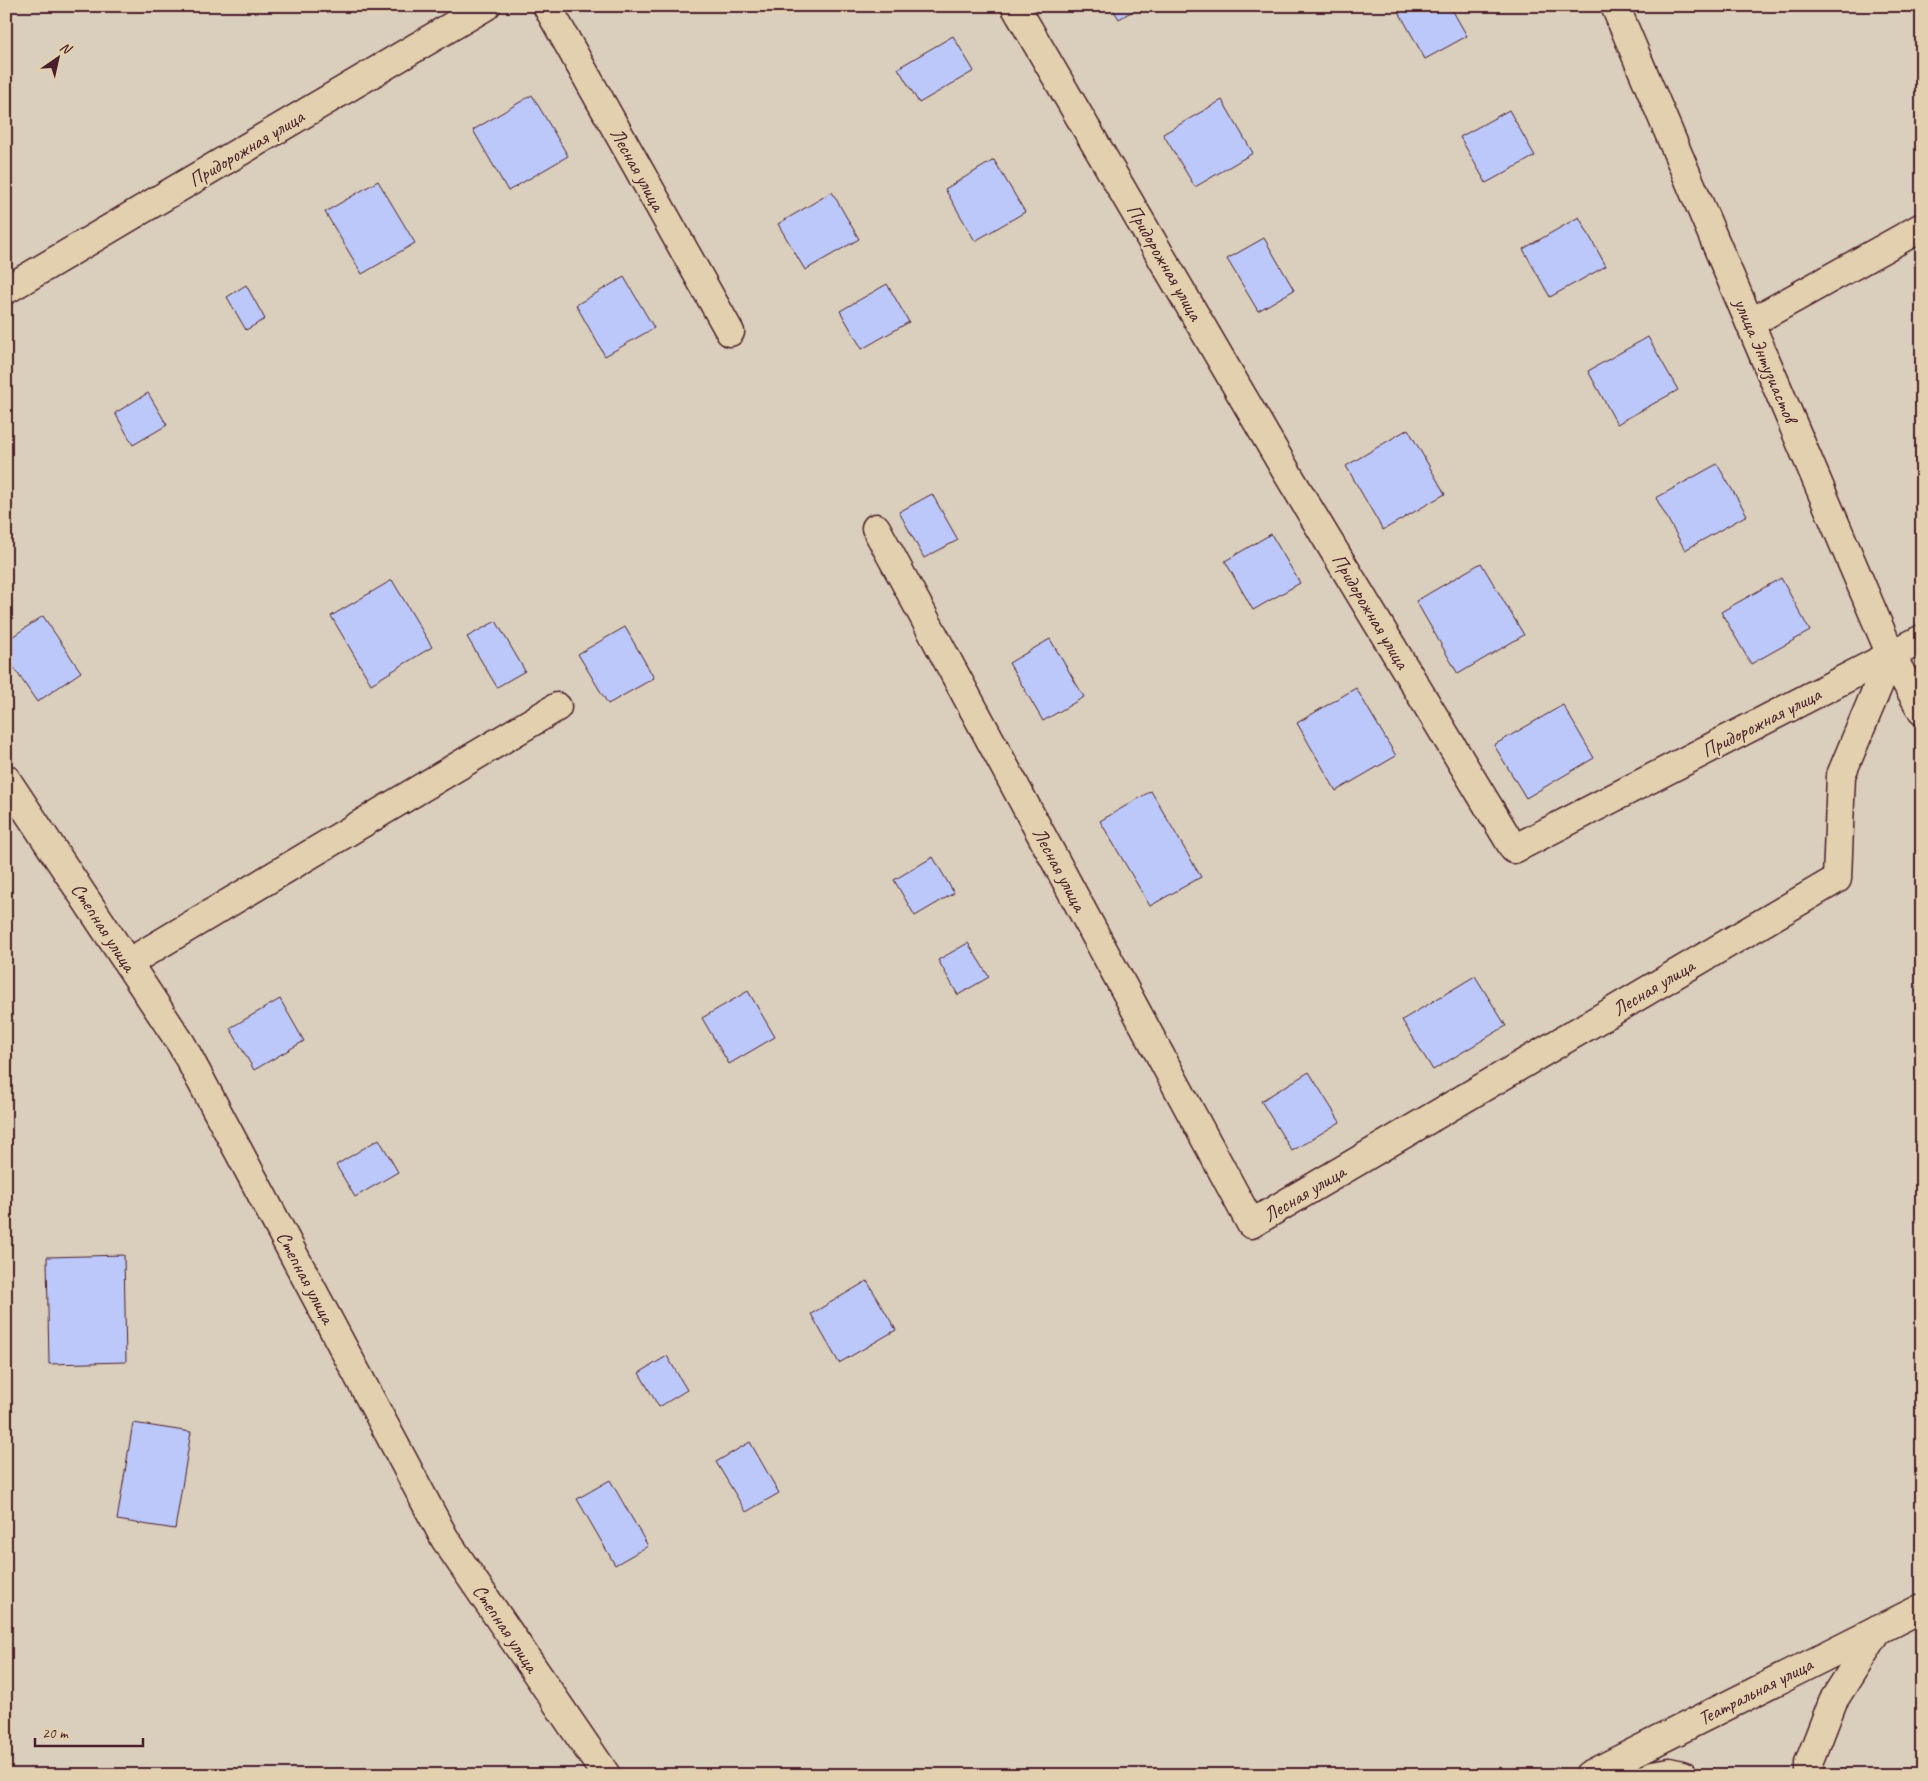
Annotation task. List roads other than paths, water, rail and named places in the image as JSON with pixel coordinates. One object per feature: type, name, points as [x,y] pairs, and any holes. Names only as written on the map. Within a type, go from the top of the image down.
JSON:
[{"type":"street","name":"Придорожная улица","points":[[6,290],[486,6]]},
{"type":"street","name":"Лесная улица","points":[[547,6],[730,332]]},
{"type":"street","name":"Придорожная улица","points":[[1015,6],[1286,471],[1514,849],[1891,655]]},
{"type":"street","name":"улица Энтузиастов","points":[[1615,6],[1891,655],[1922,711]]},
{"type":"street","points":[[1750,323],[1922,228]]},
{"type":"street","name":"Лесная улица","points":[[876,528],[1251,1224],[1836,879],[1841,776],[1891,655]]},
{"type":"street","points":[[1891,655],[1922,639]]},
{"type":"street","points":[[128,963],[557,707]]},
{"type":"street","name":"Степная улица","points":[[6,779],[182,1045],[445,1539],[606,1775]]},
{"type":"street","name":"Театральная улица","points":[[1588,1775],[1922,1608]]},
{"type":"street","points":[[1809,1775],[1808,1763],[1833,1701],[1878,1630]]},
{"type":"street","points":[[1653,1775],[1670,1772],[1682,1775]]}]
